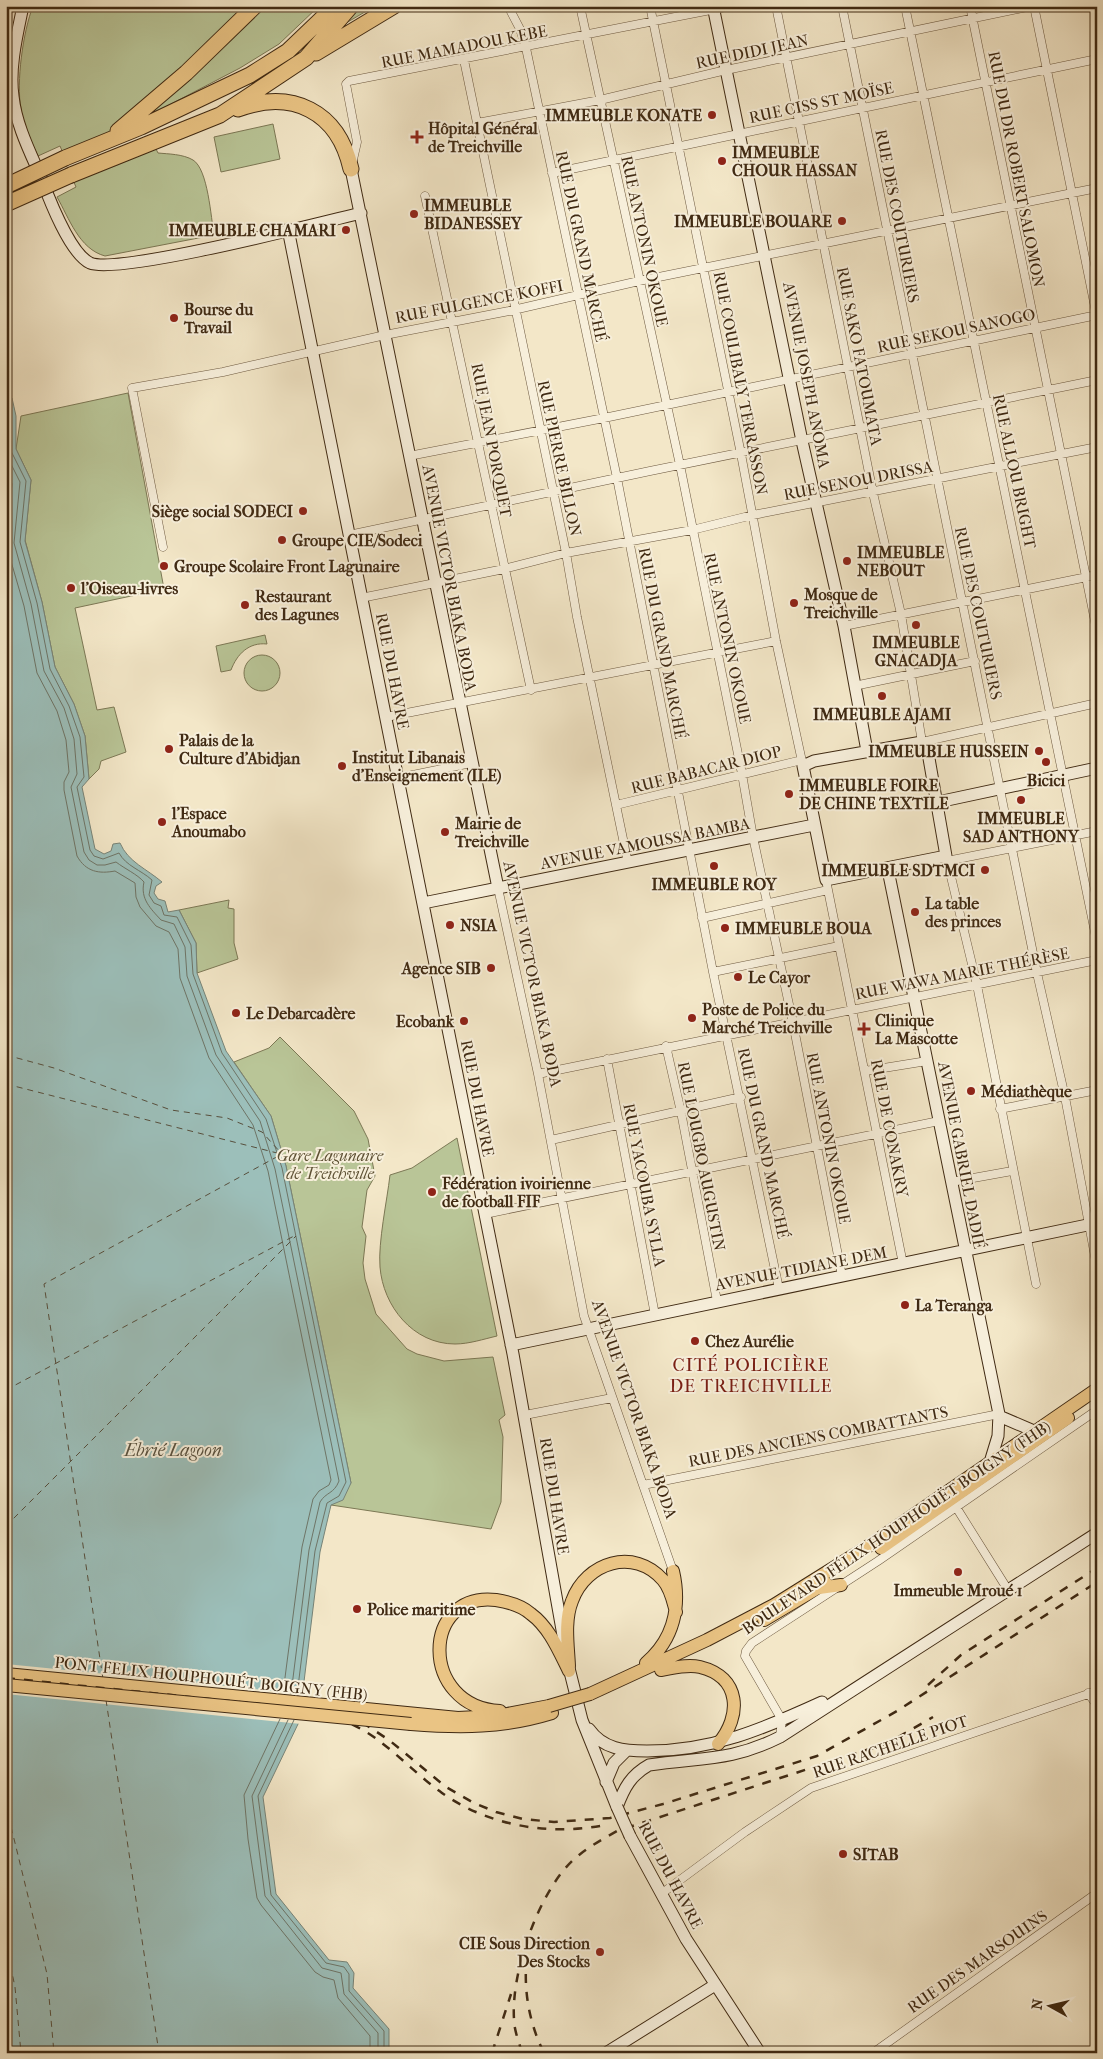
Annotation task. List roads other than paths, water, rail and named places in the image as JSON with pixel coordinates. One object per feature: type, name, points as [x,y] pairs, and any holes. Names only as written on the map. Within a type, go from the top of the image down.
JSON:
[{"type":"highway","points":[[101,143],[151,104],[255,6]]},
{"type":"highway","points":[[6,186],[65,158],[173,113],[250,75],[288,51],[335,6]]},
{"type":"highway","points":[[306,58],[351,6]]},
{"type":"highway","points":[[220,115],[306,58],[394,6]]},
{"type":"highway","points":[[6,204],[71,175],[220,115],[266,101],[283,100],[313,111],[334,130],[343,144],[351,169]]},
{"type":"main road","name":"BOULEVARD FÉLIX HOUPHOUËT BOIGNY (FHB)","points":[[623,1678],[707,1640],[774,1605],[867,1547],[991,1459],[1097,1388]]},
{"type":"main road","name":"BOULEVARD FÉLIX HOUPHOUËT BOIGNY (FHB)","points":[[661,1670],[779,1612],[872,1553],[1097,1398]]},
{"type":"main road","points":[[569,1670],[568,1622],[571,1601],[584,1579],[603,1565],[624,1562],[646,1566],[667,1585],[676,1612]]},
{"type":"main road","points":[[591,1697],[623,1678],[656,1654],[670,1632],[676,1612],[676,1585],[673,1571]]},
{"type":"main road","points":[[817,1588],[841,1585]]},
{"type":"main road","points":[[523,1712],[494,1711],[471,1704],[462,1699],[450,1686],[440,1666],[439,1641],[444,1628],[452,1616],[476,1602],[489,1599],[505,1601],[521,1607],[532,1614],[544,1626],[569,1670]]},
{"type":"main road","points":[[411,1719],[459,1728],[520,1722],[661,1670],[699,1666],[721,1676],[729,1686],[734,1714],[731,1725],[718,1744]]},
{"type":"main road","name":"PONT FELIX HOUPHOUÉT BOIGNY (FHB)","points":[[6,1674],[411,1719]]},
{"type":"main road","name":"PONT FELIX HOUPHOUÉT BOIGNY (FHB)","points":[[6,1685],[411,1719]]},
{"type":"main road","points":[[411,1719],[478,1718],[551,1710]]},
{"type":"street","points":[[23,6],[13,74],[13,95],[16,112],[41,179],[68,236],[81,257],[90,263],[104,266],[120,264],[212,247],[361,213]]},
{"type":"street","name":"RUE DU GRAND MARCHÉ","points":[[508,6],[520,29],[526,48],[617,478],[702,918],[780,1289]]},
{"type":"street","name":"RUE ANTONIN OKOUE","points":[[580,6],[680,465],[753,838],[793,1023],[842,1276]]},
{"type":"street","name":"RUE COULIBALY TERRASSON","points":[[650,6],[741,454],[776,641],[803,763]]},
{"type":"street","name":"RUE MAMADOU KEBE","points":[[351,169],[357,142],[348,82],[588,36],[653,20],[731,6]]},
{"type":"street","name":"RUE SAKO FATOUMATA","points":[[776,6],[873,493],[901,614],[922,742]]},
{"type":"street","name":"RUE DES COUTURIERS","points":[[842,6],[1037,973],[1093,1224],[1097,1267]]},
{"type":"street","name":"RUE ALLOU BRIGHT","points":[[906,6],[1097,942]]},
{"type":"street","name":"RUE DU DR ROBERT SALOMON","points":[[970,6],[1097,631]]},
{"type":"street","points":[[1033,6],[1097,315]]},
{"type":"street","name":"RUE DIDI JEAN","points":[[477,123],[600,100],[726,70],[1033,6]]},
{"type":"street","name":"AVENUE JOSEPH ANOMA","points":[[713,8],[766,255],[802,441],[844,626],[867,752]]},
{"type":"street","name":"RUE CISS ST MOÏSE","points":[[552,173],[798,120],[1097,59]]},
{"type":"street","name":"RUE PIERRE BILLON","points":[[464,60],[628,863]]},
{"type":"street","name":"AVENUE VICTOR BIAKA BODA","points":[[351,169],[471,763],[538,1074],[574,1268],[588,1329],[673,1571]]},
{"type":"street","name":"RUE FULGENCE KOFFI","points":[[163,547],[132,388],[224,372],[384,335],[515,309],[639,281],[1097,188]]},
{"type":"street","name":"RUE JEAN PORQUET","points":[[425,196],[531,690]]},
{"type":"street","name":"RUE DU HAVRE","points":[[288,229],[511,1344],[569,1670],[582,1720],[606,1782],[630,1836],[661,1894],[715,1984],[760,2053]]},
{"type":"street","name":"RUE SEKOU SANOGO","points":[[409,456],[604,418],[1097,315]]},
{"type":"street","points":[[349,535],[1097,380]]},
{"type":"street","name":"RUE SENOU DRISSA","points":[[361,598],[504,569],[566,553],[692,530],[753,515],[873,493],[1097,446]]},
{"type":"street","points":[[844,626],[1097,575]]},
{"type":"street","points":[[386,717],[776,641]]},
{"type":"street","points":[[854,686],[974,661]]},
{"type":"street","points":[[827,885],[803,763],[922,742],[1097,703]]},
{"type":"street","points":[[922,742],[927,747],[947,858],[977,985],[1012,1171],[1036,1284]]},
{"type":"street","points":[[398,778],[471,763]]},
{"type":"street","name":"RUE BABACAR DIOP","points":[[616,805],[742,774],[803,763]]},
{"type":"street","points":[[938,802],[1000,787],[1097,768]]},
{"type":"street","name":"AVENUE VAMOUSSA BAMBA","points":[[423,903],[814,825]]},
{"type":"street","points":[[702,918],[888,870],[1097,831]]},
{"type":"street","name":"AVENUE GABRIEL DADIÉ","points":[[888,870],[999,1415],[998,1436],[991,1459]]},
{"type":"street","name":"RUE DE CONAKRY","points":[[827,885],[903,1264]]},
{"type":"street","points":[[713,972],[839,946]]},
{"type":"street","name":"RUE WAWA MARIE THÉRÈSE","points":[[538,1074],[666,1046],[793,1023],[852,1009],[1097,960]]},
{"type":"street","name":"RUE LOUGBO AUGUSTIN","points":[[666,1046],[681,1112],[717,1301]]},
{"type":"street","name":"RUE YACOUBA SYLLA","points":[[607,1059],[632,1184],[655,1315]]},
{"type":"street","points":[[865,1071],[927,1061]]},
{"type":"street","points":[[1000,1109],[1097,1090]]},
{"type":"street","points":[[551,1140],[741,1098]]},
{"type":"street","points":[[485,1214],[816,1144],[939,1121]]},
{"type":"street","points":[[951,1182],[1012,1171]]},
{"type":"street","name":"AVENUE TIDIANE DEM","points":[[511,1344],[1093,1224]]},
{"type":"street","points":[[524,1415],[612,1398]]},
{"type":"street","name":"BOULEVARD FÉLIX HOUPHOUËT BOIGNY (FHB)","points":[[782,1720],[746,1660],[746,1651],[752,1643],[956,1508],[1097,1410]]},
{"type":"street","points":[[999,1415],[1034,1431]]},
{"type":"street","name":"RUE DES ANCIENS COMBATTANTS","points":[[643,1485],[999,1415]]},
{"type":"street","points":[[956,1508],[1008,1590]]},
{"type":"street","points":[[617,1807],[631,1778],[648,1765],[736,1755],[758,1748],[780,1737],[853,1688],[1097,1533]]},
{"type":"street","points":[[582,1720],[601,1743],[626,1751],[671,1751],[718,1744],[782,1720],[853,1688]]},
{"type":"street","name":"RUE RACHELLE PIOT","points":[[661,1894],[745,1832],[811,1788],[1097,1691]]},
{"type":"street","points":[[1088,1694],[1097,1705]]},
{"type":"street","points":[[780,1737],[782,1720]]},
{"type":"street","points":[[606,1782],[614,1763],[626,1751]]},
{"type":"street","name":"RUE DES MARSOUINS","points":[[873,2053],[1097,1893]]},
{"type":"street","points":[[606,2053],[715,1984]]},
{"type":"water","points":[[6,231],[10,235],[6,349]]},
{"type":"water","name":"Ébrié Lagoon","points":[[12,398],[16,416],[16,449],[31,480],[25,541],[42,602],[55,667],[74,704],[85,736],[89,779],[82,787],[95,849],[104,854],[111,851],[113,844],[120,843],[123,850],[133,860],[162,882],[156,886],[154,893],[158,899],[165,901],[168,912],[179,910],[196,943],[197,973],[226,1051],[271,1116],[286,1166],[351,1483],[343,1500],[331,1505],[320,1552],[299,1722],[263,1797],[276,1894],[329,1960],[347,1962],[354,1973],[353,1988],[389,2029],[389,2053],[6,2053],[6,399]]},
{"type":"railway","points":[[928,1685],[961,1655],[1097,1568]]},
{"type":"railway","points":[[6,1678],[336,1712],[354,1717],[389,1740],[446,1787],[474,1803],[496,1812],[523,1819],[554,1822],[610,1818],[663,1804],[817,1756],[897,1711],[1097,1582]]},
{"type":"railway","points":[[317,1717],[343,1721],[363,1730],[387,1747],[442,1793],[460,1804],[499,1821],[541,1828],[563,1829],[605,1825]]},
{"type":"railway","points":[[522,2053],[514,2019],[514,2000],[522,1957],[529,1935],[548,1893],[572,1861],[593,1845],[617,1831],[888,1743],[933,1717]]},
{"type":"railway","points":[[527,1956],[528,2006],[534,2030],[544,2053]]},
{"type":"railway","points":[[492,2053],[511,1994]]},
{"type":"place","name":"IMMEUBLE KONATE","points":[[712,115]]},
{"type":"place","name":"Hôpital Général de Treichville","points":[[417,137]]},
{"type":"place","name":"IMMEUBLE CHOUR HASSAN","points":[[722,161]]},
{"type":"place","name":"IMMEUBLE BIDANESSEY","points":[[414,214]]},
{"type":"place","name":"IMMEUBLE BOUARE","points":[[842,221]]},
{"type":"place","name":"IMMEUBLE CHAMARI","points":[[346,230]]},
{"type":"place","name":"Bourse du Travail","points":[[174,318]]},
{"type":"place","name":"Siège social SODECI","points":[[303,511]]},
{"type":"place","name":"Groupe CIE/Sodeci","points":[[282,540]]},
{"type":"place","name":"IMMEUBLE NEBOUT","points":[[847,561]]},
{"type":"place","name":"Groupe Scolaire Front Lagunaire","points":[[164,566]]},
{"type":"place","name":"l'Oiseau-livres","points":[[71,588]]},
{"type":"place","name":"Mosque de Treichville","points":[[794,603]]},
{"type":"place","name":"Restaurant des Lagunes","points":[[245,605]]},
{"type":"place","name":"IMMEUBLE GNACADJA","points":[[916,625]]},
{"type":"place","name":"IMMEUBLE AJAMI","points":[[882,696]]},
{"type":"place","name":"Palais de la Culture d'Abidjan","points":[[169,749]]},
{"type":"place","name":"IMMEUBLE HUSSEIN","points":[[1039,751]]},
{"type":"place","name":"Bicici","points":[[1046,762]]},
{"type":"place","name":"Institut Libanais d'Enseignement (ILE)","points":[[342,766]]},
{"type":"place","name":"IMMEUBLE FOIRE DE CHINE TEXTILE","points":[[789,794]]},
{"type":"place","name":"IMMEUBLE SAD ANTHONY","points":[[1021,800]]},
{"type":"place","name":"l'Espace Anoumabo","points":[[162,822]]},
{"type":"place","name":"Mairie de Treichville","points":[[445,832]]},
{"type":"place","name":"IMMEUBLE ROY","points":[[714,866]]},
{"type":"place","name":"IMMEUBLE SDTMCI","points":[[985,870]]},
{"type":"place","name":"La table des princes","points":[[915,912]]},
{"type":"place","name":"NSIA","points":[[450,925]]},
{"type":"place","name":"IMMEUBLE BOUA","points":[[725,928]]},
{"type":"place","name":"Agence SIB","points":[[491,968]]},
{"type":"place","name":"Le Cayor","points":[[738,977]]},
{"type":"place","name":"Le Debarcadère","points":[[236,1013]]},
{"type":"place","name":"Poste de Police du Marché Treichville","points":[[692,1018]]},
{"type":"place","name":"Ecobank","points":[[464,1021]]},
{"type":"place","name":"Clinique La Mascotte","points":[[864,1029]]},
{"type":"place","name":"Médiathèque","points":[[971,1091]]},
{"type":"place","name":"Fédération ivoirienne de football FIF","points":[[432,1192]]},
{"type":"place","name":"La Teranga","points":[[905,1305]]},
{"type":"place","name":"Chez Aurélie","points":[[695,1341]]},
{"type":"place","name":"Immeuble Mroué 1","points":[[958,1572]]},
{"type":"place","name":"Police maritime","points":[[357,1609]]},
{"type":"place","name":"SITAB","points":[[843,1854]]},
{"type":"place","name":"CIE Sous Direction Des Stocks","points":[[600,1952]]},
{"type":"district","name":"CITÉ POLICIÈRE DE TREICHVILLE","points":[[751,1375]]},
{"type":"park label","name":"Gare Lagunaire de Treichville","points":[[330,1164]]}]
